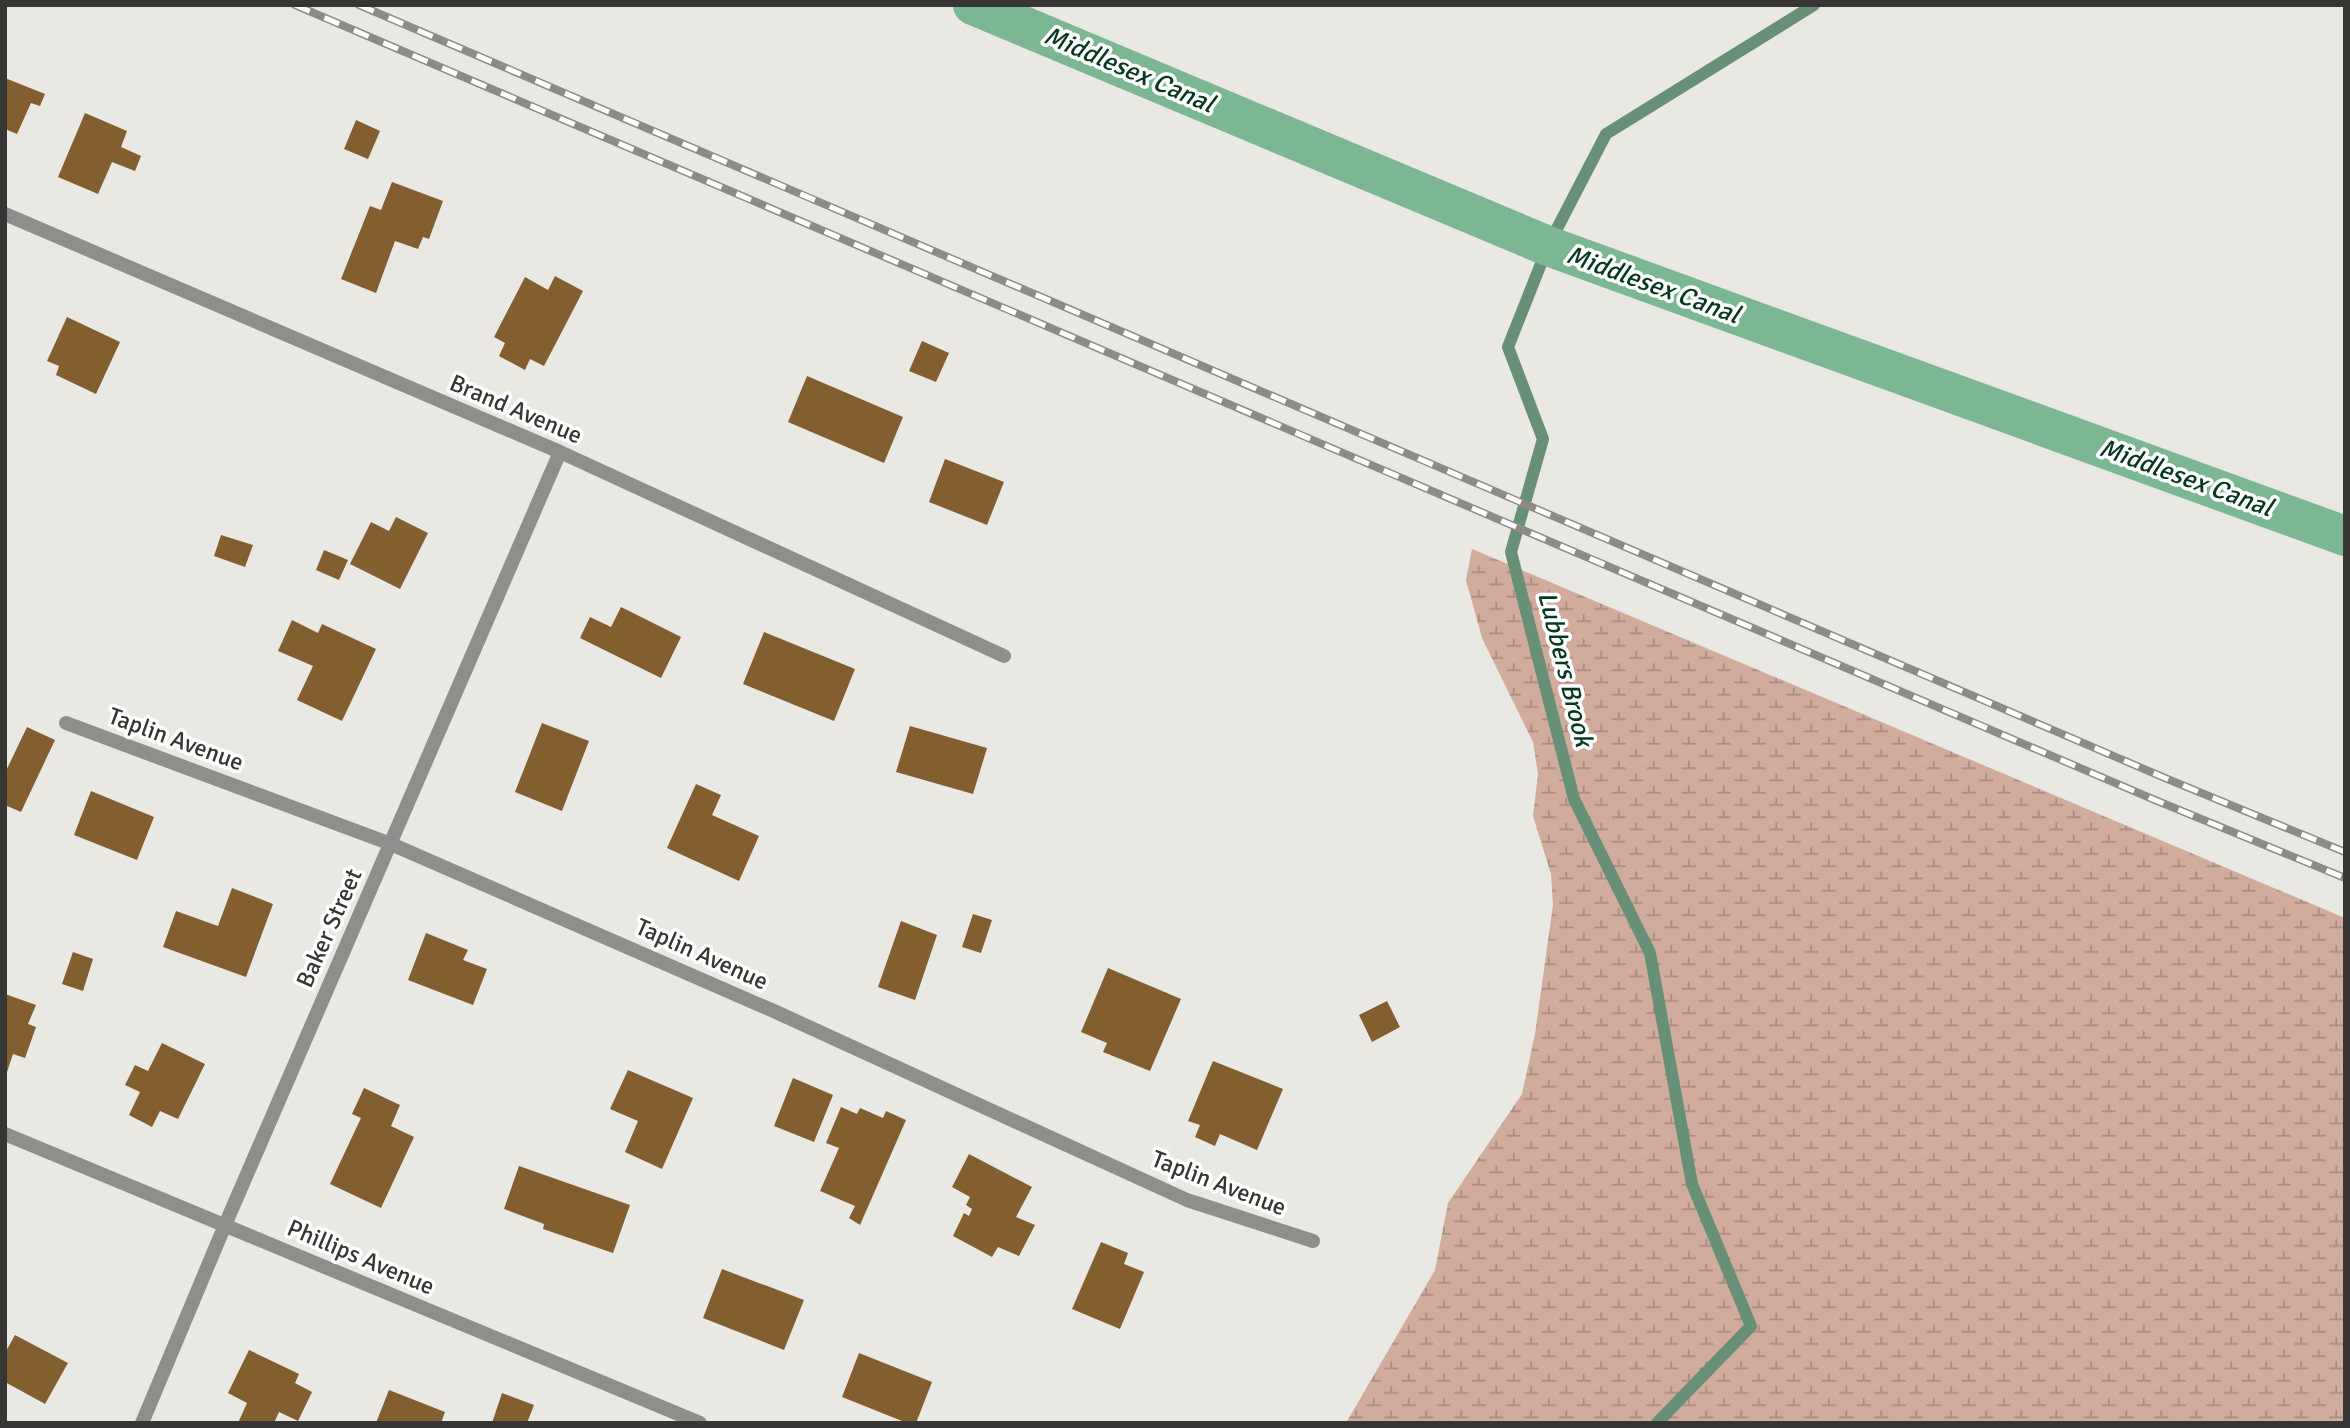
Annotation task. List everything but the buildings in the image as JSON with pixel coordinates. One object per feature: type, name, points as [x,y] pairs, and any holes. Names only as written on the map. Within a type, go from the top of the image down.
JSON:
[{"type":"street","name":"Brand Avenue","points":[[5,214],[560,452],[1004,656]]},
{"type":"street","name":"Baker Street","points":[[142,1423],[225,1224],[560,452]]},
{"type":"street","name":"Taplin Avenue","points":[[66,723],[391,844],[776,1012],[1187,1200],[1313,1241]]},
{"type":"street","name":"Phillips Avenue","points":[[5,1134],[700,1423]]},
{"type":"green space","points":[[1472,549],[2345,918],[2345,1423],[1346,1423],[1435,1270],[1448,1203],[1522,1094],[1535,1034],[1553,905],[1551,874],[1533,816],[1538,774],[1533,742],[1482,638],[1466,580]]},
{"type":"waterway","name":"Middlesex Canal","points":[[973,5],[1548,246],[2345,536]]},
{"type":"waterway","name":"Lubbers Brook","points":[[1657,1423],[1751,1326],[1692,1184],[1650,953],[1574,799],[1511,552],[1543,439],[1508,347],[1548,246],[1606,134],[1814,5]]},
{"type":"railway","points":[[295,5],[2155,800],[2345,878]]},
{"type":"railway","points":[[359,5],[2165,778],[2345,852]]}]
